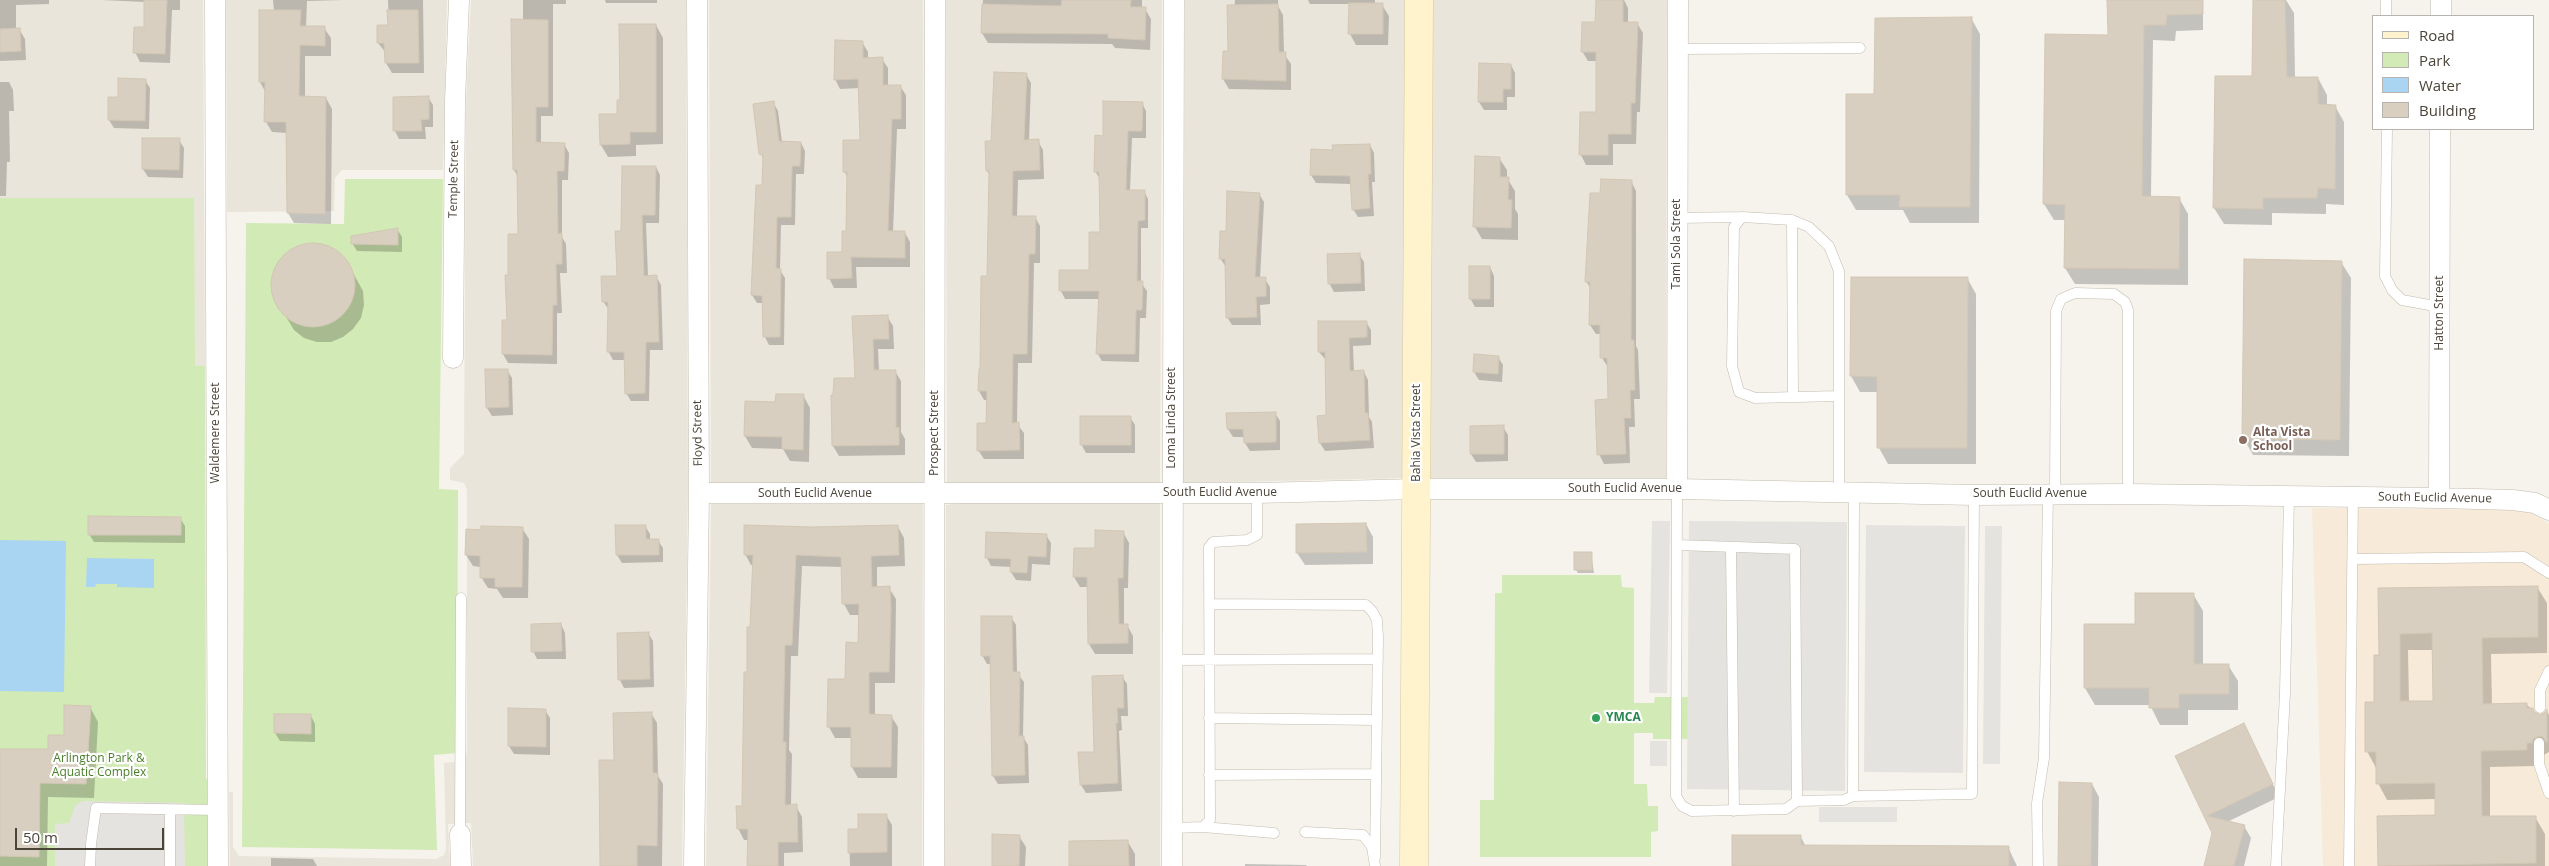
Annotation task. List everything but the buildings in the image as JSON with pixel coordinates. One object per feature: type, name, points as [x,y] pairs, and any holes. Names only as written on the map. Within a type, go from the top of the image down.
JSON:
[{"type":"street","name":"Waldemere Street","points":[[215,0],[218,866]]},
{"type":"street","name":"Temple Street","points":[[453,358],[455,101],[459,0]]},
{"type":"street","name":"Floyd Street","points":[[694,866],[700,493],[697,0]]},
{"type":"street","name":"Prospect Street","points":[[934,866],[935,0]]},
{"type":"street","name":"Loma Linda Street","points":[[1172,866],[1171,493],[1174,0]]},
{"type":"street","name":"Bahia Vista Street","points":[[1414,866],[1419,0]]},
{"type":"street","name":"Tami Sola Street","points":[[1678,0],[1678,489]]},
{"type":"street","points":[[2441,0],[2441,15]]},
{"type":"street","name":"Hatton Street","points":[[2439,498],[2440,130]]},
{"type":"street","name":"South Euclid Avenue","points":[[700,493],[1257,493],[1417,489],[1678,489],[2439,498],[2513,500],[2535,503],[2549,510]]},
{"type":"street","points":[[460,834],[461,866]]},
{"type":"lane","points":[[2386,0],[2386,15]]},
{"type":"lane","points":[[1678,49],[1860,48]]},
{"type":"lane","points":[[2387,130],[2385,276],[2392,290],[2402,300],[2440,307]]},
{"type":"lane","points":[[1742,217],[1734,227],[1732,366],[1739,392],[1755,398],[1839,396]]},
{"type":"lane","points":[[1678,218],[1742,217],[1792,220],[1809,227],[1829,246],[1839,271],[1839,396],[1847,492],[1853,796]]},
{"type":"lane","points":[[1792,220],[1793,397]]},
{"type":"lane","points":[[2038,866],[2037,803],[2044,758],[2056,312],[2061,299],[2075,293],[2114,294],[2125,302],[2128,310],[2128,494]]},
{"type":"lane","points":[[1678,489],[1676,796],[1682,806],[1692,811],[1786,809],[1797,801],[1844,800],[1853,796],[1972,794],[1974,494]]},
{"type":"lane","points":[[1203,827],[1210,820],[1209,547],[1214,542],[1248,540],[1257,534],[1257,493]]},
{"type":"lane","points":[[2276,866],[2285,693],[2289,496]]},
{"type":"lane","points":[[2349,866],[2354,559],[2353,497]]},
{"type":"lane","points":[[1677,545],[1795,549],[1797,801]]},
{"type":"lane","points":[[1731,547],[1734,811]]},
{"type":"lane","points":[[2354,559],[2524,557],[2549,573]]},
{"type":"lane","points":[[460,834],[461,598]]},
{"type":"lane","points":[[1208,604],[1366,605],[1377,620],[1375,862]]},
{"type":"lane","points":[[1172,660],[1378,659]]},
{"type":"lane","points":[[2540,708],[2540,690],[2549,671]]},
{"type":"lane","points":[[1209,718],[1377,720]]},
{"type":"lane","points":[[2539,744],[2539,764],[2549,793]]},
{"type":"lane","points":[[1209,775],[1376,774]]},
{"type":"lane","points":[[90,866],[90,844],[96,808],[218,810]]},
{"type":"lane","points":[[170,810],[170,866]]},
{"type":"lane","points":[[1172,828],[1203,827],[1274,833]]},
{"type":"lane","points":[[1305,832],[1363,835],[1372,847],[1375,862]]},
{"type":"shaded area","points":[[0,0],[203,0],[205,366],[0,376]]},
{"type":"shaded area","points":[[226,0],[447,0],[443,170],[342,170],[335,178],[334,211],[227,212]]},
{"type":"shaded area","points":[[471,0],[686,0],[688,493],[682,866],[473,866],[471,823],[448,824],[450,866],[230,866],[229,792],[233,792],[233,847],[239,856],[436,859],[444,855],[446,849],[444,763],[461,761],[467,753],[467,490],[464,483],[450,480],[450,468],[464,454],[466,101]]},
{"type":"shaded area","points":[[709,0],[923,0],[924,484],[711,483]]},
{"type":"shaded area","points":[[946,0],[1162,0],[1160,483],[947,484]]},
{"type":"shaded area","points":[[1185,0],[1408,0],[1405,478],[1183,483]]},
{"type":"shaded area","points":[[1431,0],[1667,0],[1666,478],[1428,478]]},
{"type":"shaded area","points":[[962,503],[1160,503],[1160,866],[945,866],[946,505]]},
{"type":"shaded area","points":[[711,504],[923,504],[922,866],[706,866]]},
{"type":"shaded area","points":[[2312,508],[2512,510],[2531,513],[2549,523],[2549,866],[2323,866]]},
{"type":"shaded area","points":[[1652,521],[1670,521],[1667,693],[1649,693]]},
{"type":"shaded area","points":[[1689,521],[1847,522],[1845,791],[1687,789]]},
{"type":"shaded area","points":[[1866,525],[1965,526],[1963,773],[1864,772]]},
{"type":"shaded area","points":[[1985,526],[2002,526],[2000,764],[1983,764]]},
{"type":"shaded area","points":[[1650,741],[1667,741],[1667,766],[1650,766]]},
{"type":"shaded area","points":[[83,801],[184,803],[185,866],[55,866],[55,824],[69,823],[75,806]]},
{"type":"shaded area","points":[[1819,807],[1897,807],[1897,822],[1819,822]]},
{"type":"green space","points":[[345,179],[443,179],[439,489],[458,490],[457,753],[434,755],[437,850],[242,847],[246,223],[344,224]]},
{"type":"green space","name":"Arlington Park & Aquatic Complex","points":[[0,198],[194,198],[195,366],[205,366],[206,779],[209,779],[209,866],[0,866]]},
{"type":"green space","name":"YMCA","points":[[1502,575],[1621,575],[1622,587],[1634,588],[1634,703],[1654,703],[1655,697],[1697,697],[1696,739],[1653,739],[1653,733],[1634,733],[1634,784],[1647,784],[1648,806],[1658,806],[1658,831],[1651,832],[1651,857],[1480,857],[1480,800],[1494,800],[1495,593],[1502,593]]},
{"type":"water","points":[[0,540],[66,541],[64,692],[0,691]]},
{"type":"water","points":[[87,558],[154,559],[154,588],[117,587],[117,584],[96,584],[95,587],[86,587]]},
{"type":"place","name":"Alta Vista School","points":[[2243,440]]},
{"type":"place","name":"YMCA","points":[[1596,718]]}]
